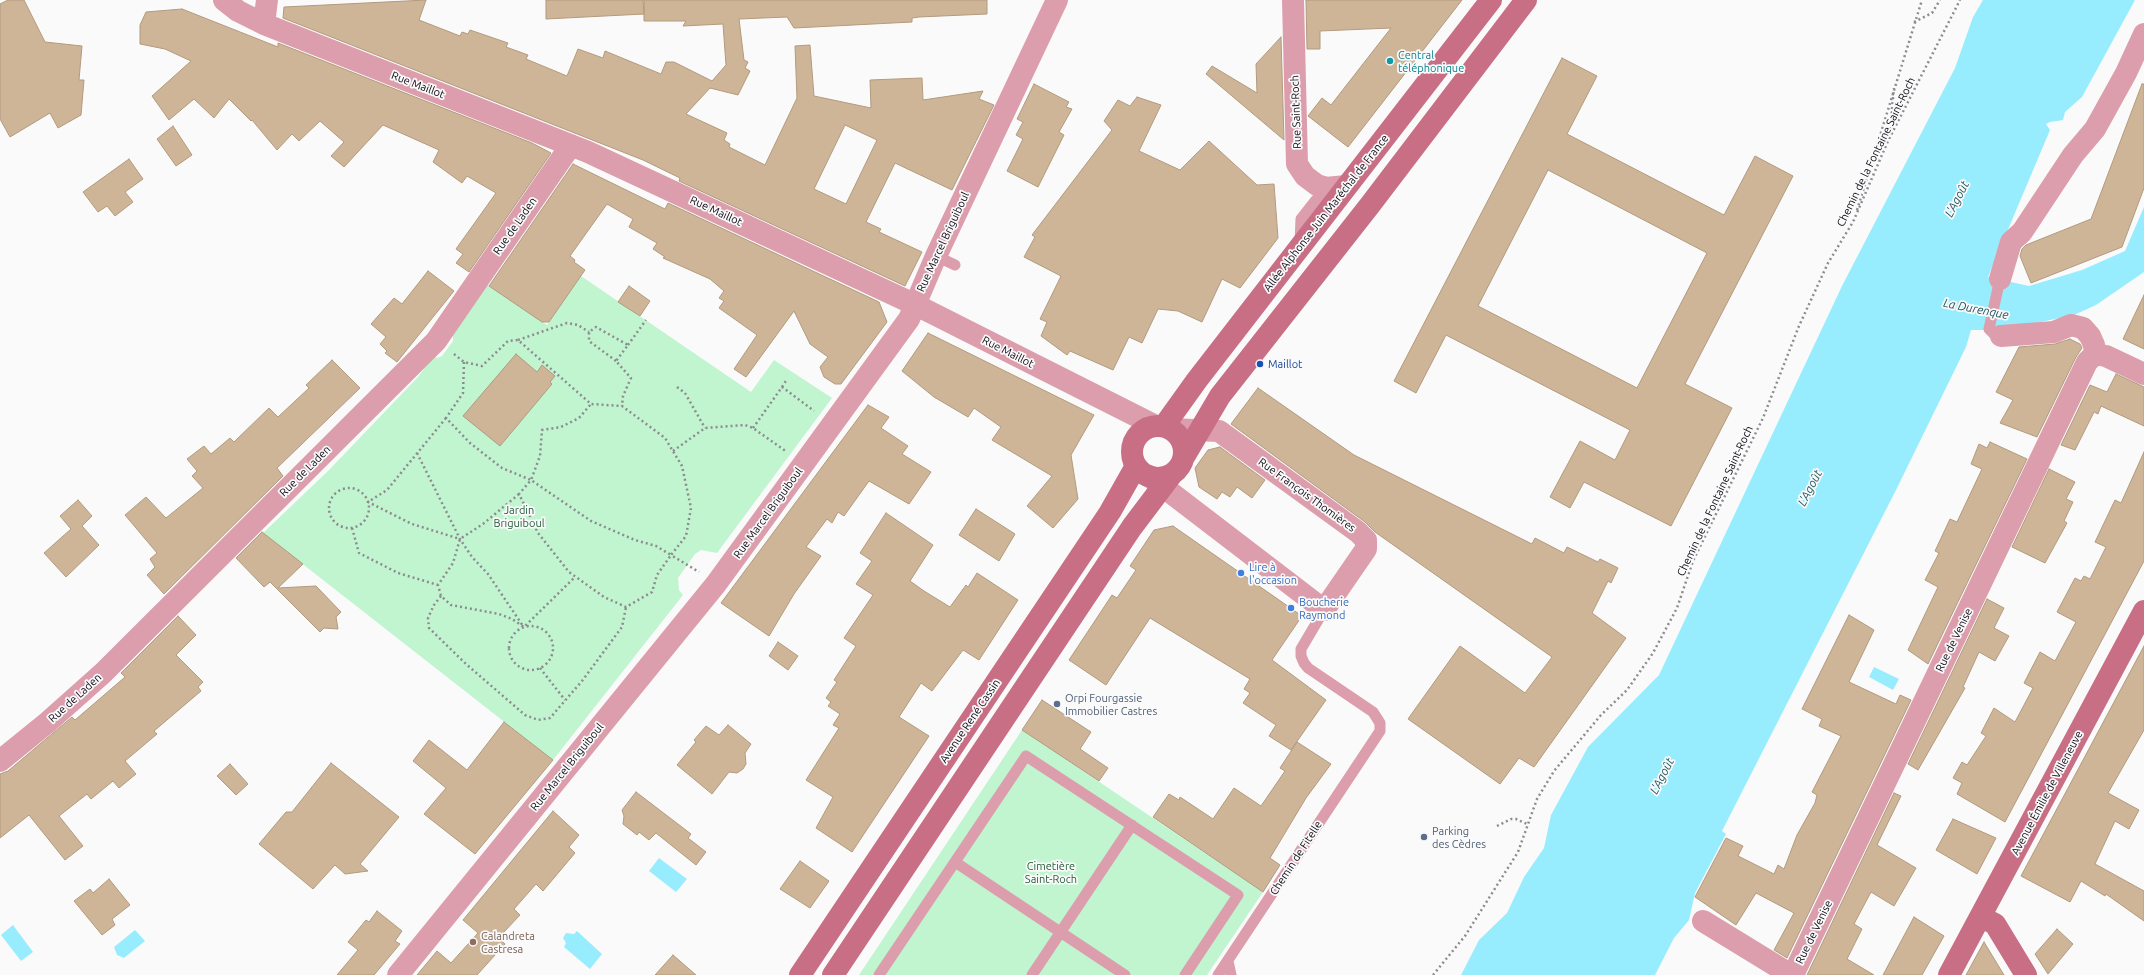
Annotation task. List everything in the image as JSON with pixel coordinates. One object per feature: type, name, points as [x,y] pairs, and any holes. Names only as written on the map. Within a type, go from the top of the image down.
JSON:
[{"type":"main road","name":"Allée Alphonse Juin Maréchal de France","points":[[1163,427],[1300,246],[1342,187],[1491,0]]},
{"type":"main road","points":[[1161,472],[1209,431],[1215,405],[1526,0]]},
{"type":"main road","points":[[833,975],[1132,528],[1161,472],[1182,441],[1163,427],[1144,430],[1135,440],[1132,457],[1161,472]]},
{"type":"main road","name":"Avenue René Cassin","points":[[800,975],[1110,512],[1161,472]]},
{"type":"main road","name":"Avenue Émilie de Villeneuve","points":[[1949,975],[2144,611]]},
{"type":"main road","points":[[1981,917],[1995,924],[2026,975]]},
{"type":"street","name":"Rue Maillot","points":[[224,0],[238,11],[264,24],[571,145],[916,305],[1163,427]]},
{"type":"street","points":[[264,24],[267,0]]},
{"type":"street","name":"Rue Marcel Briguiboul","points":[[398,975],[716,584],[909,319],[916,305],[946,260],[1057,0]]},
{"type":"street","name":"Rue Saint-Roch","points":[[1293,0],[1297,164],[1305,176],[1317,185],[1342,187]]},
{"type":"street","points":[[2000,279],[2011,242],[2022,232],[2073,155],[2095,129],[2126,73],[2144,34]]},
{"type":"street","name":"Rue de Laden","points":[[0,761],[48,722],[102,673],[436,341],[571,145]]},
{"type":"street","points":[[1995,333],[2054,332],[2071,325],[2083,328],[2090,336],[2094,345],[2095,354],[2106,356],[2144,374]]},
{"type":"street","name":"Rue de Venise","points":[[1792,975],[2087,362],[2095,354]]},
{"type":"street","points":[[1163,427],[1209,431]]},
{"type":"street","name":"Rue François Thomières","points":[[1209,431],[1304,492],[1358,532],[1366,540],[1366,549],[1324,610]]},
{"type":"street","points":[[1161,472],[1324,610]]},
{"type":"street","points":[[1703,921],[1792,975]]},
{"type":"lane","points":[[1995,333],[2000,279]]},
{"type":"lane","name":"Rue François Thomières","points":[[1324,610],[1304,642],[1301,656],[1308,668],[1374,712],[1380,723],[1380,730],[1373,740]]},
{"type":"lane","name":"Chemin de Fitelle","points":[[1218,975],[1373,740]]},
{"type":"lane","points":[[884,973],[955,862],[1026,756],[1238,895],[1185,975]]},
{"type":"lane","points":[[1032,975],[1132,825]]},
{"type":"lane","points":[[955,862],[1125,975]]},
{"type":"lane","points":[[1228,961],[1231,975]]},
{"type":"path","points":[[1853,222],[1895,82],[1922,0]]},
{"type":"path","points":[[1914,23],[1932,13],[1940,0]]},
{"type":"path","name":"Chemin de la Fontaine Saint-Roch","points":[[1433,975],[1465,936],[1518,852],[1537,799],[1554,771],[1601,714],[1627,690],[1653,652],[1670,621],[1677,608],[1694,561],[1763,418],[1799,326],[1828,263],[1853,222],[1888,141],[1960,0]]},
{"type":"path","points":[[1888,141],[1895,82]]},
{"type":"path","points":[[616,361],[646,320]]},
{"type":"path","points":[[436,341],[464,362],[482,366],[508,341],[518,340],[567,323],[578,325],[589,332]]},
{"type":"path","points":[[589,332],[596,327],[628,346]]},
{"type":"path","points":[[589,332],[589,341],[616,361],[631,378],[623,396],[622,406]]},
{"type":"path","points":[[441,596],[434,605],[428,618],[429,628],[466,664],[525,715],[538,720],[550,718],[582,681],[622,627],[626,607],[652,592],[657,575],[686,536],[691,508],[682,466],[665,438],[622,406],[591,404],[518,340]]},
{"type":"path","points":[[368,502],[387,490],[446,418],[463,393],[464,362]]},
{"type":"path","points":[[753,428],[787,379]]},
{"type":"path","points":[[677,387],[685,393],[705,428]]},
{"type":"path","points":[[782,387],[815,410],[811,416]]},
{"type":"path","points":[[575,576],[524,627],[512,635],[508,649],[510,656],[514,662],[526,669],[540,668],[550,658],[552,644],[549,637],[538,628],[524,627],[512,619],[499,614],[451,605],[441,596],[438,585],[453,563],[460,539],[484,524],[519,494],[531,480],[540,456],[542,430],[561,427],[579,418],[591,404]]},
{"type":"path","points":[[446,418],[470,443],[502,468],[531,480],[592,521],[635,540],[656,546],[716,584]]},
{"type":"path","points":[[673,451],[705,428],[745,425],[753,428],[787,452],[791,446]]},
{"type":"path","points":[[417,453],[460,539],[472,557],[500,591],[524,627]]},
{"type":"path","points":[[368,502],[369,508],[366,518],[362,523],[352,528],[345,528],[333,520],[329,507],[330,500],[334,495],[346,488],[359,491],[368,502],[412,524],[460,539]]},
{"type":"path","points":[[519,494],[538,532],[569,572],[604,597],[626,607]]},
{"type":"path","points":[[352,528],[359,553],[398,573],[438,585]]},
{"type":"path","points":[[540,668],[565,700]]},
{"type":"path","points":[[1497,826],[1506,820],[1516,818],[1527,824]]},
{"type":"green space","name":"Jardin Briguiboul","points":[[581,276],[751,392],[774,360],[832,398],[717,553],[701,550],[695,554],[678,578],[679,590],[683,595],[553,760],[263,533],[329,470],[417,378],[434,356],[437,358],[442,356],[453,341],[453,335],[451,333],[488,285],[547,325]]},
{"type":"green space","name":"Cimetière Saint-Roch","points":[[1022,730],[1263,892],[1207,975],[859,975]]},
{"type":"water","points":[[1983,0],[2135,0],[2082,97],[2065,112],[2063,120],[2046,124],[2050,130],[1988,277],[2029,286],[2082,270],[2125,251],[2144,207],[2144,272],[2096,305],[2074,315],[2002,330],[1971,330],[1966,347],[1896,490],[1722,831],[1726,834],[1695,893],[1689,920],[1674,938],[1655,975],[1461,975],[1479,940],[1507,913],[1524,877],[1544,848],[1551,815],[1588,747],[1659,675],[1842,286],[1955,68],[1973,17]]},
{"type":"water","points":[[1874,667],[1899,679],[1893,690],[1869,677]]},
{"type":"water","points":[[659,858],[687,879],[676,892],[649,871]]},
{"type":"water","points":[[13,925],[33,952],[21,961],[1,935]]},
{"type":"water","points":[[135,930],[145,941],[124,958],[117,955],[114,947]]},
{"type":"water","points":[[577,931],[602,954],[590,969],[564,947],[566,943],[563,938],[566,933],[574,934]]},
{"type":"building","points":[[8,0],[24,0],[45,42],[82,46],[79,80],[84,80],[81,115],[58,128],[50,113],[10,137],[0,119],[0,4]]},
{"type":"building","points":[[426,0],[419,20],[460,36],[462,32],[468,34],[470,30],[508,43],[506,47],[528,55],[526,59],[567,76],[578,49],[603,58],[605,51],[661,74],[666,62],[674,62],[712,81],[726,65],[723,24],[683,26],[686,21],[644,21],[644,0],[987,0],[987,14],[919,17],[912,18],[912,22],[794,28],[787,17],[739,19],[744,60],[748,62],[745,68],[750,71],[738,95],[710,88],[686,114],[727,133],[724,140],[730,144],[729,147],[765,165],[797,98],[795,46],[810,45],[814,96],[871,108],[870,80],[922,78],[923,100],[983,91],[979,99],[994,105],[952,190],[895,163],[866,222],[881,229],[879,232],[922,252],[905,286],[679,181],[680,178],[643,160],[283,18],[284,7]],"holes":[[[845,125],[877,140],[846,204],[814,189]]]},
{"type":"building","points":[[546,0],[643,0],[644,14],[546,19]]},
{"type":"building","name":"Central téléphonique","points":[[1306,0],[1462,0],[1348,147],[1308,116],[1322,98],[1331,105],[1391,28],[1320,31],[1320,49],[1307,49]]},
{"type":"building","points":[[182,9],[278,47],[278,43],[532,143],[551,153],[469,272],[456,263],[463,254],[456,249],[496,193],[467,176],[462,183],[433,162],[439,150],[383,125],[344,167],[331,156],[344,142],[320,121],[299,141],[292,134],[277,150],[252,120],[251,121],[229,99],[214,118],[194,99],[169,120],[152,96],[191,61],[165,49],[140,44],[140,25],[146,12]]},
{"type":"building","points":[[1281,37],[1284,140],[1206,74],[1212,66],[1257,93],[1256,64]]},
{"type":"building","points":[[1562,58],[1597,76],[1567,134],[1724,215],[1755,156],[1793,176],[1685,384],[1732,408],[1671,526],[1584,482],[1570,508],[1550,497],[1580,441],[1615,460],[1630,430],[1446,335],[1416,393],[1394,381]],"holes":[[[1548,170],[1707,253],[1637,388],[1478,306]]]},
{"type":"building","points":[[1034,84],[1069,102],[1066,107],[1072,109],[1059,132],[1064,135],[1038,187],[1007,171],[1023,139],[1016,135],[1023,122],[1017,119]]},
{"type":"building","points":[[2142,84],[2144,84],[2144,188],[2122,247],[2031,283],[2020,256],[2022,249],[2026,245],[2091,219]]},
{"type":"building","points":[[1137,97],[1161,105],[1139,151],[1180,170],[1209,141],[1257,185],[1274,184],[1278,238],[1240,288],[1222,279],[1202,322],[1178,311],[1158,309],[1142,343],[1129,337],[1113,370],[1070,351],[1067,355],[1041,336],[1047,322],[1040,319],[1061,276],[1024,257],[1035,237],[1032,235],[1112,130],[1104,121],[1118,100],[1130,106]]},
{"type":"building","points":[[173,126],[192,155],[176,166],[157,139]]},
{"type":"building","points":[[129,159],[143,179],[125,192],[133,202],[115,216],[107,206],[98,212],[83,192]]},
{"type":"building","points":[[573,164],[665,209],[668,203],[879,302],[887,322],[841,384],[835,384],[824,377],[820,367],[828,357],[810,344],[794,311],[746,377],[734,369],[757,335],[719,308],[724,301],[719,298],[724,291],[710,279],[663,258],[665,257],[653,249],[657,243],[629,227],[633,219],[607,204],[570,256],[575,260],[574,262],[585,270],[549,322],[542,322],[489,286]]},
{"type":"building","points":[[428,271],[454,291],[397,362],[385,353],[387,351],[380,344],[386,337],[371,324],[394,298],[402,304]]},
{"type":"building","points":[[629,286],[650,301],[640,316],[618,302]]},
{"type":"building","points":[[2144,295],[2144,349],[2123,339]]},
{"type":"building","points":[[928,333],[1094,415],[1071,455],[1078,499],[1053,528],[1027,506],[1052,476],[992,440],[1001,427],[974,408],[968,417],[934,397],[902,371]]},
{"type":"building","points":[[2070,339],[2080,344],[2082,348],[2076,357],[2037,437],[2000,423],[2013,400],[1996,392],[2019,347],[2055,344]]},
{"type":"building","points":[[516,354],[537,372],[542,365],[555,376],[550,382],[552,384],[500,446],[463,416]]},
{"type":"building","points":[[332,360],[360,388],[277,468],[283,476],[164,594],[147,575],[155,567],[150,559],[157,553],[125,515],[146,497],[166,518],[203,488],[192,476],[197,471],[187,459],[204,446],[211,454],[230,438],[234,442],[269,408],[278,417],[309,388],[306,385]]},
{"type":"building","points":[[2116,374],[2144,387],[2144,426],[2101,406],[2098,414],[2094,412],[2075,450],[2061,445],[2090,385],[2107,392]]},
{"type":"building","points":[[1258,388],[1354,455],[1532,544],[1535,538],[1564,553],[1567,547],[1598,562],[1600,559],[1618,568],[1611,583],[1608,581],[1592,613],[1626,638],[1534,767],[1519,758],[1500,784],[1408,719],[1460,646],[1525,693],[1552,657],[1375,532],[1365,522],[1231,424]]},
{"type":"building","points":[[868,405],[889,417],[881,428],[908,446],[902,454],[931,472],[909,504],[869,481],[844,516],[838,512],[832,523],[827,519],[806,547],[821,556],[794,594],[769,636],[721,603]]},
{"type":"building","points":[[1990,442],[2027,459],[1928,664],[1908,650],[1938,587],[1925,580],[1939,553],[1935,551],[1950,519],[1957,522],[1982,469],[1971,464],[1979,444],[1987,448]]},
{"type":"building","points":[[1220,447],[1265,480],[1252,498],[1237,487],[1230,497],[1222,492],[1217,499],[1199,487],[1195,468],[1208,450]]},
{"type":"building","points":[[2144,452],[2144,561],[2005,822],[1957,794],[1962,783],[1953,778],[1962,762],[1967,765],[1986,736],[1981,733],[1994,708],[2015,722],[2033,688],[2024,683],[2040,652],[2055,661],[2076,622],[2057,612],[2075,578],[2081,581],[2084,576],[2090,579],[2106,547],[2095,542],[2115,500],[2121,503]]},
{"type":"building","points":[[2049,469],[2075,482],[2066,499],[2073,502],[2064,521],[2067,523],[2045,563],[2012,547]]},
{"type":"building","points":[[78,500],[92,516],[82,526],[99,545],[66,577],[44,553],[71,529],[60,516]]},
{"type":"building","points":[[976,509],[1015,534],[999,561],[959,535]]},
{"type":"building","points":[[886,513],[933,545],[910,581],[924,591],[950,607],[966,585],[968,587],[977,573],[1018,600],[979,660],[963,650],[932,691],[921,683],[899,717],[929,736],[852,852],[816,828],[833,797],[806,780],[839,728],[833,725],[840,714],[828,706],[831,702],[826,698],[837,682],[834,680],[856,646],[844,638],[873,595],[856,584],[872,561],[860,553]]},
{"type":"building","points":[[1173,526],[1302,616],[1272,660],[1326,700],[1291,750],[1269,736],[1276,725],[1243,703],[1250,693],[1244,689],[1250,679],[1150,618],[1106,685],[1069,660],[1112,595],[1117,598],[1136,570],[1130,566],[1154,530]]},
{"type":"building","points":[[262,532],[303,564],[278,588],[316,586],[341,612],[336,617],[338,629],[324,628],[320,632],[270,582],[264,587],[236,558]]},
{"type":"building","points":[[1987,599],[2004,608],[1994,628],[2009,636],[1995,661],[1979,652],[1963,687],[1965,688],[1918,770],[1908,764]]},
{"type":"building","points":[[1849,615],[1874,630],[1849,682],[1896,704],[1900,695],[1911,700],[1787,958],[1774,950],[1794,913],[1756,893],[1736,925],[1695,897],[1726,838],[1743,846],[1738,856],[1774,874],[1778,865],[1784,869],[1797,835],[1815,803],[1817,795],[1812,792],[1841,736],[1819,726],[1822,719],[1802,709]]},
{"type":"building","points":[[178,616],[196,635],[176,655],[203,682],[198,687],[201,691],[154,731],[157,734],[125,761],[136,774],[119,788],[113,781],[91,799],[87,794],[59,816],[83,846],[65,860],[29,815],[0,838],[0,774],[8,771],[72,717],[75,720],[125,677],[121,673]]},
{"type":"building","points":[[778,642],[798,656],[788,670],[769,656]]},
{"type":"building","points":[[2144,646],[2144,730],[2108,793],[2139,810],[2129,829],[2115,821],[2095,864],[2144,891],[2144,921],[2106,894],[2105,896],[2081,881],[2070,902],[2021,876]]},
{"type":"building","points":[[1042,700],[1091,732],[1080,749],[1108,768],[1099,781],[1022,730]]},
{"type":"building","points":[[504,722],[553,760],[475,854],[424,814],[446,788],[413,761],[429,740],[467,770]]},
{"type":"building","points":[[728,725],[751,744],[745,753],[746,764],[743,769],[737,773],[729,772],[712,794],[677,765],[696,742],[694,740],[706,726],[719,735]]},
{"type":"building","points":[[1297,742],[1331,764],[1306,798],[1270,858],[1280,865],[1263,892],[1153,817],[1169,794],[1179,800],[1180,797],[1213,819],[1234,788],[1261,806],[1285,771],[1280,768]]},
{"type":"building","points":[[331,763],[399,817],[360,864],[368,871],[345,874],[335,865],[313,889],[259,844],[286,812],[292,812]]},
{"type":"building","points":[[230,764],[248,784],[236,795],[217,776]]},
{"type":"building","points":[[636,792],[691,834],[688,838],[706,852],[696,865],[656,833],[649,840],[639,832],[637,835],[623,824],[624,816],[622,810]]},
{"type":"building","points":[[1894,793],[1901,796],[1877,845],[1916,868],[1894,906],[1871,892],[1854,924],[1862,929],[1847,959],[1874,975],[1807,975]]},
{"type":"building","points":[[553,811],[579,835],[569,847],[575,853],[543,891],[536,884],[514,909],[520,915],[499,939],[505,944],[477,975],[417,975],[437,951],[451,963],[478,933],[463,920]]},
{"type":"building","points":[[1953,819],[1996,838],[1977,874],[1936,850]]},
{"type":"building","points":[[800,861],[829,881],[810,908],[780,889]]},
{"type":"building","points":[[109,879],[130,905],[112,919],[115,925],[102,935],[74,901],[90,889],[93,893]]},
{"type":"building","points":[[377,911],[402,931],[395,941],[400,944],[374,975],[337,975],[358,950],[348,942],[366,920],[369,922]]},
{"type":"building","points":[[1914,917],[1944,936],[1922,975],[1883,975]]},
{"type":"building","points":[[2057,929],[2073,944],[2048,974],[2035,954]]},
{"type":"building","points":[[1984,942],[2004,975],[1966,975]]},
{"type":"building","points":[[673,955],[696,975],[655,975]]},
{"type":"place","name":"Central téléphonique","points":[[1390,61]]},
{"type":"place","name":"Maillot","points":[[1260,364]]},
{"type":"place","name":"Lire à l'occasion","points":[[1241,573]]},
{"type":"place","name":"Boucherie Raymond","points":[[1291,608]]},
{"type":"place","name":"Orpi Fourgassie Immobilier Castres","points":[[1057,704]]},
{"type":"place","name":"Parking des Cèdres","points":[[1424,837]]},
{"type":"place","name":"Calandreta Castresa","points":[[473,942]]},
{"type":"water label","name":"L'Agoût","points":[[1957,199]]},
{"type":"water label","name":"La Durenque","points":[[1976,309]]},
{"type":"water label","name":"L'Agoût","points":[[1810,488]]},
{"type":"water label","name":"L'Agoût","points":[[1662,776]]}]
